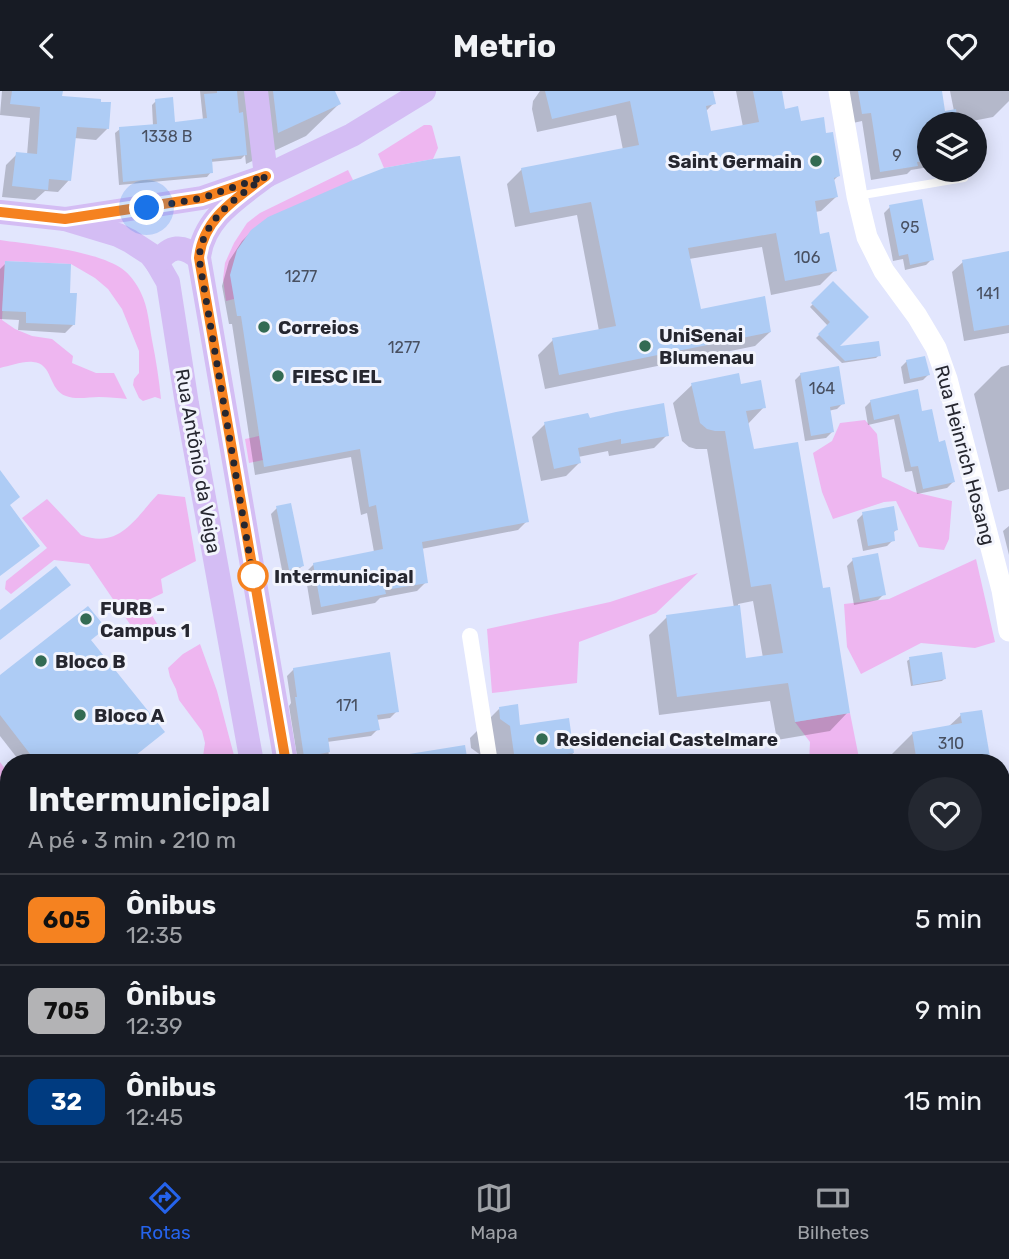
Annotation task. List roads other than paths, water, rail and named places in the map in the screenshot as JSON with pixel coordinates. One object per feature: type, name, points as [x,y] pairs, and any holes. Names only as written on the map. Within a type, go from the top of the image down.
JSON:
[{"type":"main road","points":[[256,91],[266,176]]},
{"type":"main road","points":[[65,219],[202,198],[266,176],[352,135],[424,91]]},
{"type":"main road","name":"Rua Heinrich Hosang","points":[[839,91],[867,237],[884,271],[917,316],[936,348],[1005,590],[1009,631]]},
{"type":"main road","name":"Rua Antônio da Veiga","points":[[266,176],[228,205],[213,222],[202,240],[199,258],[284,754]]},
{"type":"main road","points":[[0,212],[65,219],[118,235],[150,254],[157,263],[163,255],[179,248],[199,258]]},
{"type":"main road","name":"Rua Antônio da Veiga","points":[[157,263],[168,282],[187,404],[250,754]]},
{"type":"street","points":[[470,636],[489,754]]},
{"type":"lane","points":[[857,196],[940,182]]},
{"type":"place","name":"Saint Germain","points":[[816,161]]},
{"type":"place","name":"Correios","points":[[264,327]]},
{"type":"place","name":"UniSenai Blumenau","points":[[645,346]]},
{"type":"place","name":"FIESC IEL","points":[[278,376]]},
{"type":"place","name":"Intermunicipal","points":[[253,576]]},
{"type":"place","name":"FURB - Campus 1","points":[[86,619]]},
{"type":"place","name":"Bloco B","points":[[41,661]]},
{"type":"place","name":"Bloco A","points":[[80,715]]},
{"type":"place","name":"Residencial Castelmare","points":[[542,739]]}]
